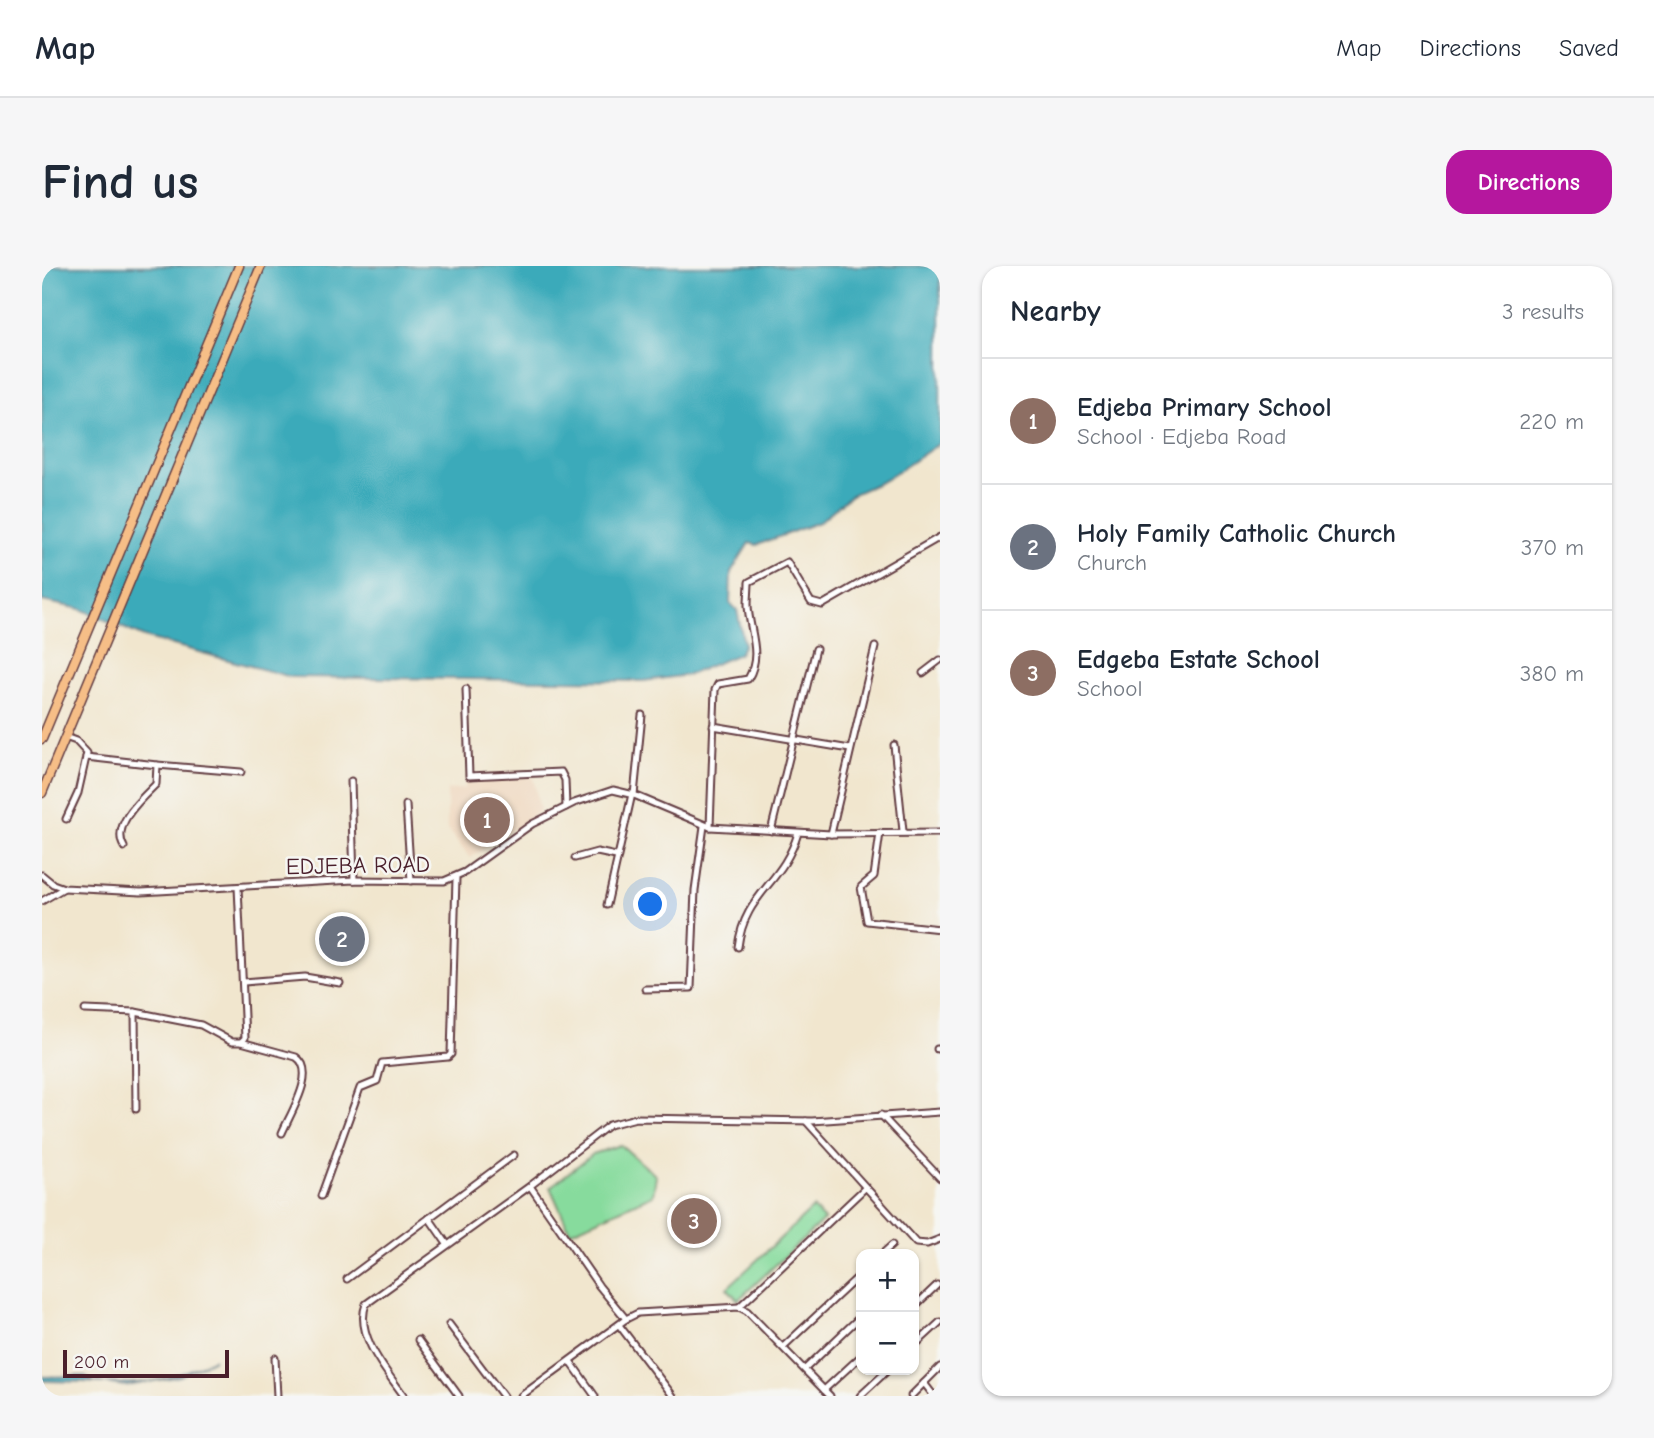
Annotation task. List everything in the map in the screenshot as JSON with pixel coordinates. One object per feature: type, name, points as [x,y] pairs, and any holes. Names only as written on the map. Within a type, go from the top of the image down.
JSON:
[{"type":"main road","points":[[42,739],[239,266]]},
{"type":"main road","points":[[42,793],[261,266]]},
{"type":"street","points":[[645,989],[691,988],[695,890],[707,826],[716,686],[748,679],[752,671],[755,632],[748,607],[749,582],[787,562],[811,603],[822,605],[940,537]]},
{"type":"street","points":[[831,834],[875,647]]},
{"type":"street","points":[[771,831],[816,649]]},
{"type":"street","points":[[923,673],[940,660]]},
{"type":"street","points":[[466,689],[469,776],[561,772],[565,780],[566,807]]},
{"type":"street","points":[[42,712],[51,717]]},
{"type":"street","points":[[607,905],[633,794],[642,715]]},
{"type":"street","points":[[713,726],[850,749]]},
{"type":"street","points":[[65,737],[76,741],[87,753],[78,793],[66,819]]},
{"type":"street","points":[[894,745],[903,831]]},
{"type":"street","points":[[86,757],[241,772]]},
{"type":"street","points":[[124,847],[120,833],[135,805],[156,784],[157,765]]},
{"type":"street","points":[[351,781],[354,880]]},
{"type":"street","name":"EDJEBA ROAD","points":[[42,875],[52,884],[64,888],[141,892],[354,880],[411,881],[456,878],[507,839],[566,807],[602,791],[613,790],[633,794],[707,826],[831,834],[903,831],[940,833]]},
{"type":"street","points":[[406,805],[411,881]]},
{"type":"street","points":[[738,947],[745,916],[791,857],[798,833]]},
{"type":"street","points":[[880,833],[874,876],[861,887],[867,921],[940,929]]},
{"type":"street","points":[[575,858],[597,852],[617,856]]},
{"type":"street","points":[[321,1196],[360,1088],[377,1081],[382,1063],[448,1057],[451,1054],[456,878]]},
{"type":"street","points":[[238,887],[244,982],[245,1038],[241,1042]]},
{"type":"street","points":[[42,901],[64,888]]},
{"type":"street","points":[[244,982],[305,976],[340,983]]},
{"type":"street","points":[[85,1010],[135,1012],[201,1025],[232,1042],[296,1056],[303,1061],[306,1068],[282,1133]]},
{"type":"street","points":[[135,1012],[136,1109]]},
{"type":"street","points":[[404,1396],[372,1348],[363,1311],[366,1304],[530,1186],[598,1133],[620,1121],[636,1118],[806,1121],[940,1112]]},
{"type":"street","points":[[881,1115],[940,1178]]},
{"type":"street","points":[[806,1121],[916,1243],[928,1244],[940,1239]]},
{"type":"street","points":[[347,1279],[514,1155]]},
{"type":"street","points":[[530,1186],[598,1286],[626,1319]]},
{"type":"street","points":[[739,1307],[865,1188]]},
{"type":"street","points":[[429,1219],[447,1244]]},
{"type":"street","points":[[888,1249],[892,1245]]},
{"type":"street","points":[[784,1346],[856,1279]]},
{"type":"street","points":[[919,1302],[937,1285]]},
{"type":"street","points":[[521,1396],[626,1319],[644,1311],[739,1307],[757,1318],[831,1396]]},
{"type":"street","points":[[805,1369],[856,1321]]},
{"type":"street","points":[[919,1341],[940,1322]]},
{"type":"street","points":[[449,1324],[503,1396]]},
{"type":"street","points":[[619,1325],[673,1396]]},
{"type":"street","points":[[418,1340],[459,1396]]},
{"type":"street","points":[[275,1358],[277,1396]]},
{"type":"street","points":[[570,1361],[595,1396]]},
{"type":"street","points":[[824,1390],[856,1361]]},
{"type":"street","points":[[911,1396],[940,1367]]},
{"type":"street","points":[[860,1396],[883,1375]]},
{"type":"street","points":[[923,1383],[934,1396]]},
{"type":"shaded area","points":[[533,776],[540,811],[470,858],[447,829],[447,790],[465,789],[465,782]]},
{"type":"green space","points":[[621,1145],[656,1176],[653,1195],[570,1232],[550,1187],[593,1154]]},
{"type":"green space","points":[[813,1208],[824,1220],[738,1300],[727,1288]]},
{"type":"water","points":[[42,266],[940,266],[940,443],[885,480],[851,495],[819,522],[757,545],[749,543],[731,572],[730,603],[737,610],[744,644],[739,654],[688,675],[643,681],[291,677],[144,637],[81,609],[42,601]]},
{"type":"water","points":[[214,1359],[180,1376],[127,1386],[103,1383],[148,1382],[167,1378]]},
{"type":"water","points":[[83,1376],[103,1383],[42,1381],[42,1377]]},
{"type":"place","name":"Edjeba Primary School","points":[[487,820]]},
{"type":"place","name":"Holy Family Catholic Church","points":[[342,939]]},
{"type":"place","name":"Edgeba Estate School","points":[[694,1221]]}]
